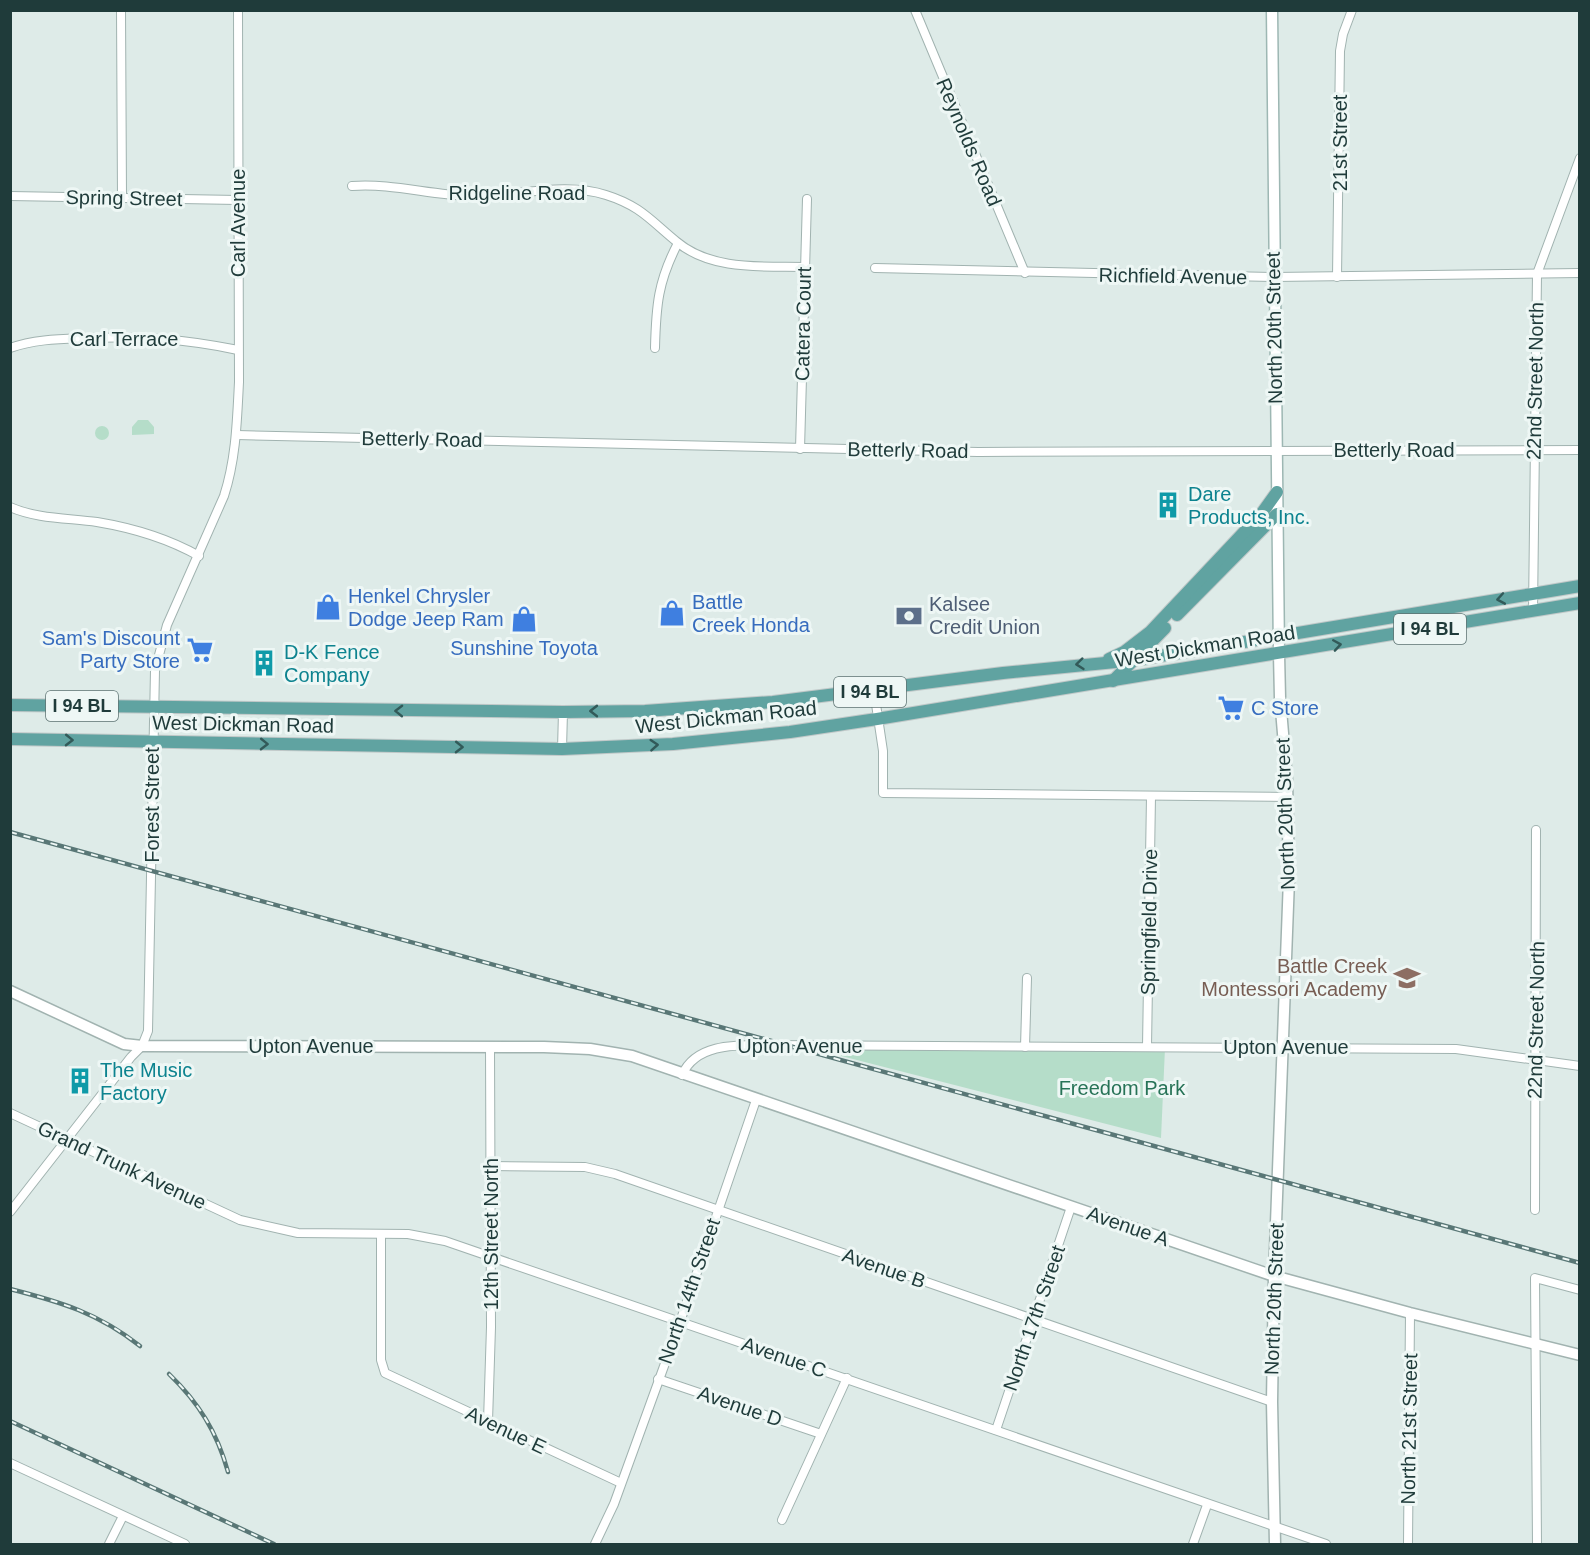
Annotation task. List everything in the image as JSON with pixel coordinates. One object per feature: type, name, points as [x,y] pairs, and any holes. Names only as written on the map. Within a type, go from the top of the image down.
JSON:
[{"type":"main road","points":[[1102,662],[1124,652],[1150,632],[1262,513],[1277,492]]},
{"type":"main road","points":[[1113,681],[1277,514]]},
{"type":"main road","name":"West Dickman Road","points":[[10,705],[563,712],[691,708],[874,691],[1003,673],[1136,660],[1580,586]]},
{"type":"main road","name":"West Dickman Road","points":[[10,739],[562,749],[673,744],[790,732],[877,719],[1580,603]]},
{"type":"street","points":[[121,10],[122,198]]},
{"type":"street","name":"Carl Avenue","points":[[237,435],[238,10]]},
{"type":"street","name":"Reynolds Road","points":[[915,10],[1024,273]]},
{"type":"street","name":"North 20th Street","points":[[1272,10],[1279,654],[1288,797],[1288,907],[1274,1276],[1272,1402],[1275,1545]]},
{"type":"street","name":"21st Street","points":[[1337,277],[1340,51],[1343,34],[1352,10]]},
{"type":"street","name":"22nd Street North","points":[[1533,611],[1533,451],[1537,274],[1580,158]]},
{"type":"street","name":"Ridgeline Road","points":[[352,186],[381,184],[466,196],[563,190],[603,194],[638,209],[657,221],[678,243],[695,253],[727,264],[805,267]]},
{"type":"street","name":"Spring Street","points":[[10,196],[238,200]]},
{"type":"street","name":"Catera Court","points":[[800,449],[807,199]]},
{"type":"street","points":[[655,348],[656,303],[661,281],[678,243]]},
{"type":"street","name":"Richfield Avenue","points":[[875,268],[1274,277],[1580,273]]},
{"type":"street","name":"Carl Terrace","points":[[10,348],[32,342],[61,339],[135,336],[187,339],[238,350]]},
{"type":"street","name":"Betterly Road","points":[[237,435],[978,452],[1580,450]]},
{"type":"street","name":"Forest Street","points":[[142,1046],[150,1011],[154,670],[161,642],[199,556],[231,474],[237,435]]},
{"type":"street","points":[[10,507],[26,513],[144,532],[176,543],[199,556]]},
{"type":"street","points":[[874,691],[883,751],[883,793],[1288,797]]},
{"type":"street","points":[[562,749],[563,712]]},
{"type":"street","name":"Springfield Drive","points":[[1147,1047],[1151,796]]},
{"type":"street","name":"22nd Street North","points":[[1535,1210],[1536,830]]},
{"type":"street","points":[[1025,1047],[1028,978]]},
{"type":"street","name":"Upton Avenue","points":[[10,991],[124,1044],[142,1046],[490,1046],[590,1049],[632,1056],[682,1075],[686,1065],[694,1058],[730,1045],[1456,1048],[1580,1066]]},
{"type":"street","points":[[10,1212],[142,1046]]},
{"type":"street","name":"12th Street North","points":[[488,1421],[490,1046]]},
{"type":"street","name":"Avenue A","points":[[682,1075],[1274,1276],[1410,1313],[1580,1355]]},
{"type":"street","name":"North 14th Street","points":[[595,1545],[621,1483],[680,1322],[756,1100]]},
{"type":"street","name":"Grand Trunk Avenue","points":[[10,1113],[233,1217]]},
{"type":"street","name":"Avenue B","points":[[490,1166],[585,1167],[615,1174],[1272,1402]]},
{"type":"street","name":"North 17th Street","points":[[996,1430],[1071,1207]]},
{"type":"street","name":"Avenue C","points":[[233,1217],[298,1233],[427,1236],[847,1378],[1326,1545]]},
{"type":"street","name":"Avenue E","points":[[381,1234],[382,1367],[392,1377],[621,1483]]},
{"type":"street","points":[[1537,1545],[1535,1278],[1580,1290]]},
{"type":"street","name":"North 21st Street","points":[[1408,1545],[1410,1313]]},
{"type":"street","name":"Avenue D","points":[[658,1378],[821,1434]]},
{"type":"street","points":[[782,1520],[847,1378]]},
{"type":"street","points":[[10,1463],[185,1545]]},
{"type":"street","points":[[1193,1545],[1207,1505]]},
{"type":"street","points":[[109,1545],[123,1516]]},
{"type":"green space","points":[[138,420],[148,420],[154,427],[154,434],[132,435],[132,427]]},
{"type":"green space","points":[[99,426],[105,426],[109,433],[105,440],[99,440],[95,436],[95,430]]},
{"type":"green space","name":"Freedom Park","points":[[810,1048],[1165,1048],[1161,1138]]},
{"type":"railway","points":[[10,832],[1580,1263]]},
{"type":"railway","points":[[10,1289],[46,1299],[94,1317],[140,1346]]},
{"type":"railway","points":[[169,1374],[206,1419],[224,1457],[228,1472]]},
{"type":"railway","points":[[10,1421],[274,1544]]},
{"type":"place","name":"Dare Products, Inc.","points":[[1168,505]]},
{"type":"place","name":"Henkel Chrysler Dodge Jeep Ram","points":[[328,607]]},
{"type":"place","name":"Battle Creek Honda","points":[[672,613]]},
{"type":"place","name":"Kalsee Credit Union","points":[[909,616]]},
{"type":"place","name":"Sunshine Toyota","points":[[524,619]]},
{"type":"place","name":"Sam's Discount Party Store","points":[[200,650]]},
{"type":"place","name":"D-K Fence Company","points":[[264,663]]},
{"type":"place","name":"C Store","points":[[1231,708]]},
{"type":"place","name":"Battle Creek Montessori Academy","points":[[1407,978]]},
{"type":"place","name":"The Music Factory","points":[[80,1081]]}]
